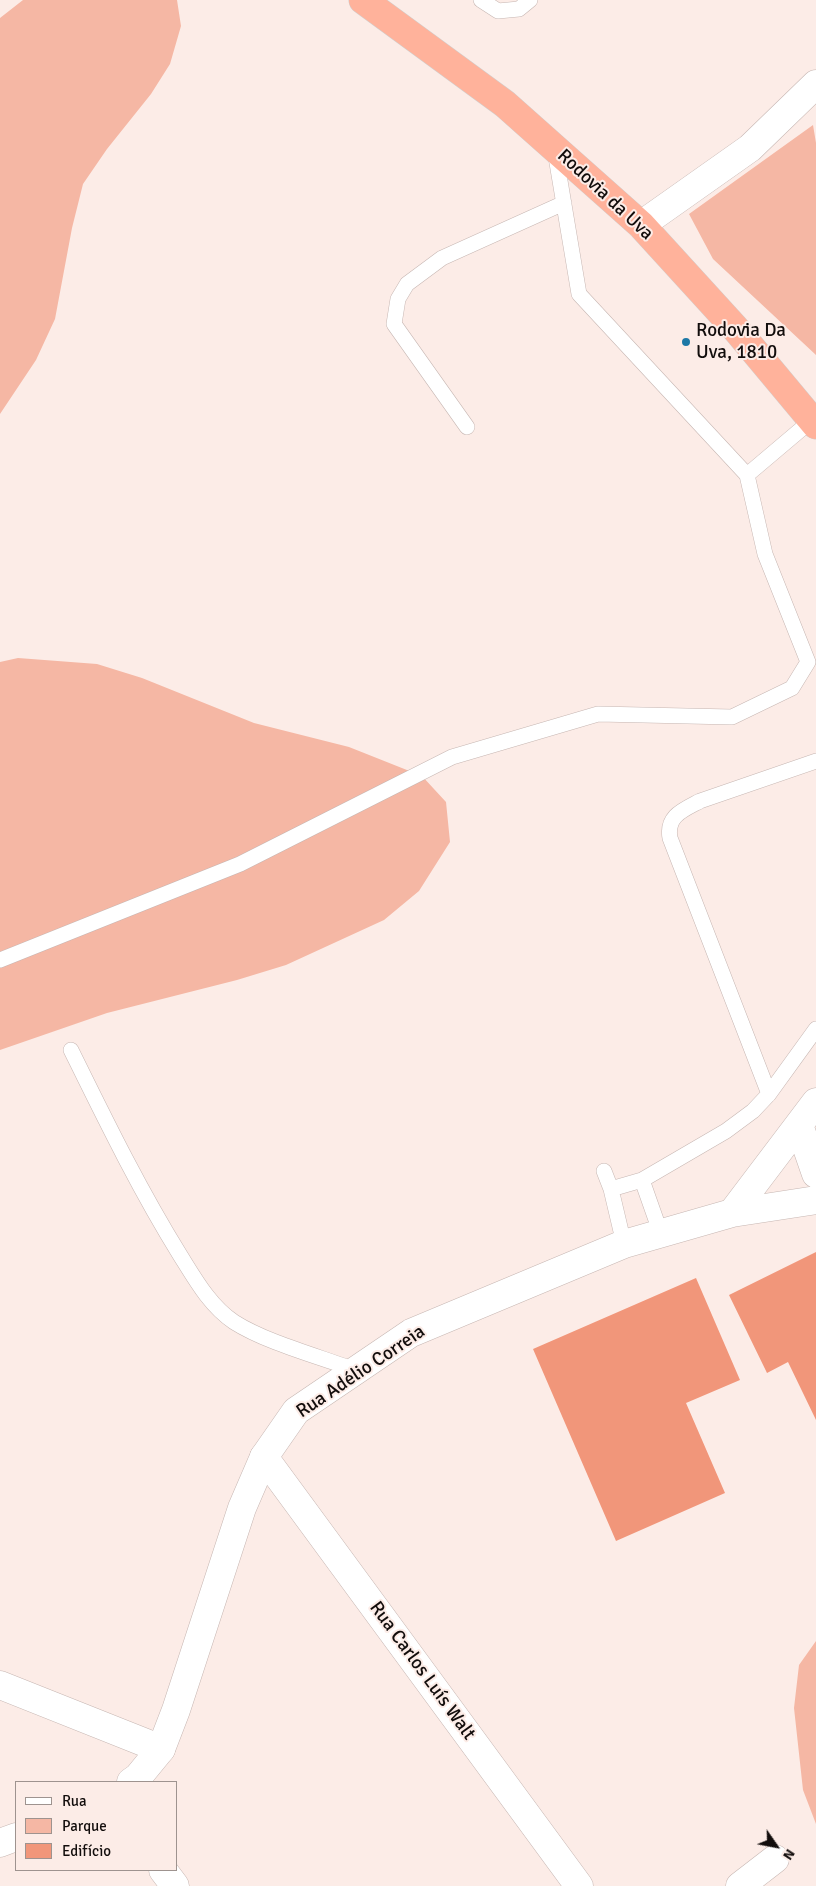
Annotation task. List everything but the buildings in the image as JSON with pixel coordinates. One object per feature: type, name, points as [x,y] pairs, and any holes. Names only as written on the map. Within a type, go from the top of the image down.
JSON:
[{"type":"highway","name":"Rodovia da Uva","points":[[363,0],[505,104],[640,226],[735,328],[814,422]]},
{"type":"main road","points":[[640,226],[750,148],[816,84]]},
{"type":"main road","points":[[732,1213],[816,1102]]},
{"type":"main road","points":[[799,1125],[816,1174]]},
{"type":"main road","name":"Rua Adélio Correia","points":[[132,1781],[138,1777],[160,1748],[176,1710],[242,1508],[264,1457],[296,1411],[412,1333],[624,1244],[732,1213],[816,1200]]},
{"type":"main road","name":"Rua Carlos Luís Walt","points":[[264,1457],[580,1886]]},
{"type":"main road","points":[[0,1685],[160,1748]]},
{"type":"main road","points":[[0,1843],[15,1837]]},
{"type":"main road","points":[[740,1886],[775,1859]]},
{"type":"main road","points":[[164,1871],[175,1886]]},
{"type":"lane","points":[[481,0],[498,11],[519,9],[530,0]]},
{"type":"lane","points":[[0,960],[240,864],[452,757],[598,714],[732,717],[792,688],[808,662],[765,554],[747,475],[579,294],[555,149]]},
{"type":"lane","points":[[467,427],[394,324],[398,298],[407,284],[442,258],[564,203]]},
{"type":"lane","points":[[747,475],[814,422]]},
{"type":"lane","points":[[768,1094],[670,838],[668,828],[674,818],[683,810],[700,801],[816,761]]},
{"type":"lane","points":[[611,1189],[642,1180],[726,1131],[753,1111],[768,1094],[816,1029]]},
{"type":"lane","points":[[71,1050],[115,1140],[163,1227],[204,1294],[234,1322],[268,1338],[358,1371]]},
{"type":"lane","points":[[604,1171],[611,1189],[624,1244]]},
{"type":"lane","points":[[642,1180],[661,1234]]},
{"type":"green space","points":[[23,0],[177,0],[181,26],[170,64],[151,94],[107,149],[83,184],[72,228],[55,319],[36,360],[0,414],[0,18]]},
{"type":"green space","points":[[813,125],[816,143],[816,355],[713,259],[689,214]]},
{"type":"green space","points":[[18,658],[97,664],[142,678],[254,723],[349,747],[422,776],[446,802],[450,842],[419,891],[384,920],[286,965],[237,980],[107,1013],[0,1050],[0,662]]},
{"type":"green space","points":[[816,1641],[816,1824],[803,1790],[794,1708],[799,1665]]},
{"type":"place","name":"Rodovia Da Uva, 1810","points":[[686,342]]}]
